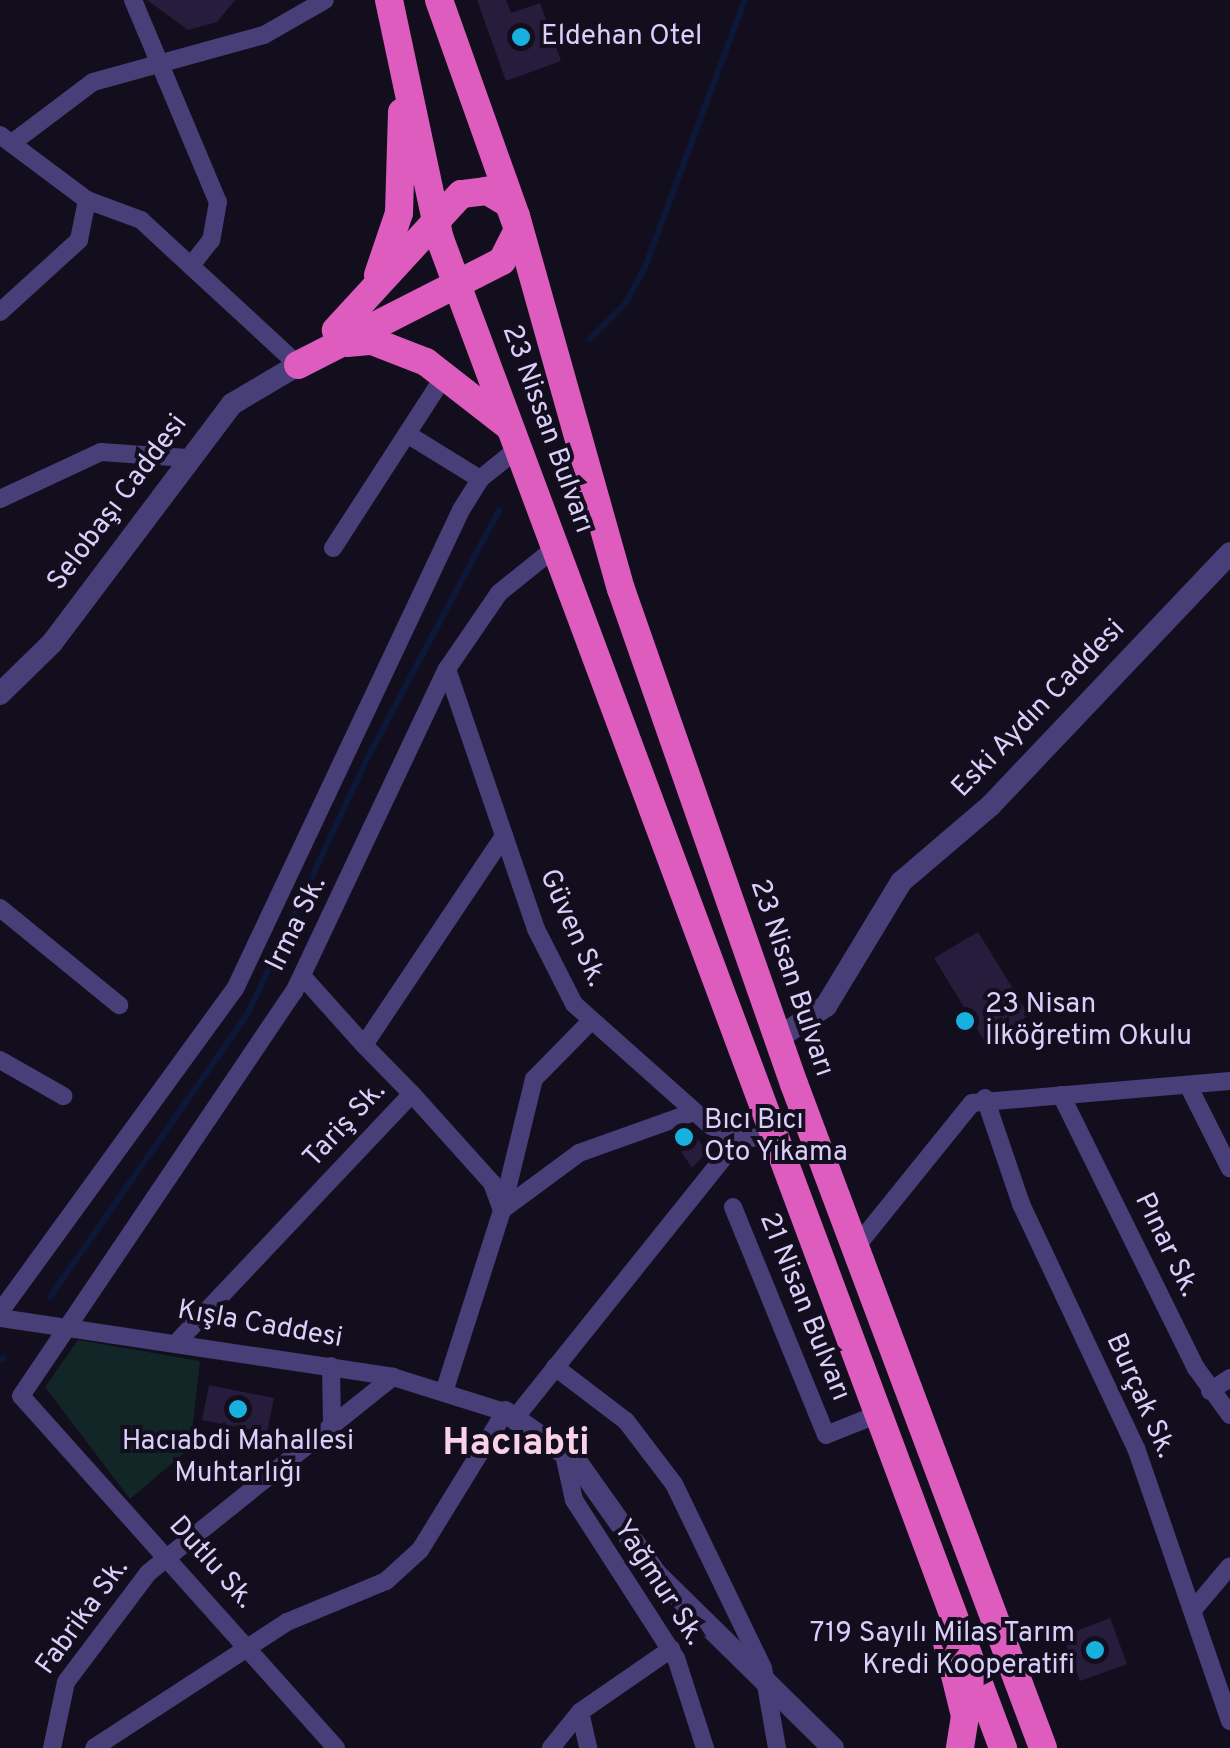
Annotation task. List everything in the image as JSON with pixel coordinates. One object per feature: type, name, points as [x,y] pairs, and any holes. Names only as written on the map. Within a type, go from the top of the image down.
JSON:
[{"type":"highway","points":[[389,0],[456,278]]},
{"type":"highway","name":"23 Nisan Bulvarı","points":[[442,0],[516,216],[622,590],[854,1248],[1043,1748]]},
{"type":"highway","points":[[341,337],[383,266],[399,213],[397,30]]},
{"type":"highway","points":[[298,365],[341,337],[510,252],[516,216],[487,191],[442,220],[341,337]]},
{"type":"highway","points":[[442,220],[454,260],[483,268]]},
{"type":"highway","name":"23 Nissan Bulvarı","points":[[456,278],[521,446],[756,1138]]},
{"type":"highway","points":[[341,337],[386,344],[446,373],[488,403],[521,446]]},
{"type":"highway","points":[[756,1138],[876,1415],[1004,1748]]},
{"type":"highway","points":[[918,1526],[964,1716],[960,1748]]},
{"type":"street","points":[[133,0],[218,202],[210,240],[191,266]]},
{"type":"street","points":[[298,365],[141,220],[87,200],[6,139],[93,82],[163,66],[264,35],[325,0]]},
{"type":"street","points":[[0,312],[79,240],[87,200]]},
{"type":"street","name":"Selobaşı Caddesi","points":[[0,694],[52,643],[187,458],[241,396],[298,365]]},
{"type":"street","points":[[333,548],[446,373]]},
{"type":"street","points":[[407,434],[480,479]]},
{"type":"street","points":[[0,1315],[234,990],[348,738],[480,479],[521,446]]},
{"type":"street","points":[[0,499],[101,452],[187,458]]},
{"type":"street","name":"Irma Sk.","points":[[75,1324],[302,977],[447,668],[499,593],[556,547]]},
{"type":"street","name":"Eski Aydın Caddesi","points":[[778,1038],[826,1006],[901,882],[991,805],[1230,554]]},
{"type":"street","name":"Güven Sk.","points":[[447,668],[549,959],[590,1022],[694,1112],[756,1138]]},
{"type":"street","name":"Tariş Sk.","points":[[180,1339],[412,1094],[364,1045],[504,836]]},
{"type":"street","points":[[0,908],[119,1004]]},
{"type":"street","points":[[302,977],[364,1045]]},
{"type":"street","points":[[445,1389],[502,1210],[534,1080],[590,1022]]},
{"type":"street","points":[[0,1060],[64,1096]]},
{"type":"street","points":[[854,1248],[955,1119],[985,1098],[1190,1090],[1230,1082]]},
{"type":"street","points":[[1190,1090],[1230,1169]]},
{"type":"street","points":[[412,1094],[492,1184],[502,1210]]},
{"type":"street","name":"Pınar Sk.","points":[[1061,1095],[1210,1391],[1230,1415]]},
{"type":"street","name":"Burçak Sk.","points":[[985,1098],[1022,1204],[1136,1448],[1230,1722]]},
{"type":"street","points":[[502,1210],[579,1153],[694,1112]]},
{"type":"street","points":[[94,1748],[287,1622],[369,1592],[408,1562],[510,1415],[756,1138]]},
{"type":"street","name":"21 Nisan Bulvarı","points":[[732,1207],[826,1435],[876,1415]]},
{"type":"street","name":"Kışla Caddesi","points":[[0,1315],[180,1339],[394,1376],[445,1389],[510,1415]]},
{"type":"street","name":"Dutlu Sk.","points":[[75,1324],[21,1396],[336,1748]]},
{"type":"street","points":[[332,1366],[332,1424]]},
{"type":"street","points":[[556,1367],[626,1420],[674,1484],[769,1692],[778,1748]]},
{"type":"street","name":"Fabrika Sk.","points":[[52,1748],[66,1682],[165,1554],[394,1376]]},
{"type":"street","points":[[1210,1391],[1230,1378]]},
{"type":"street","points":[[510,1415],[563,1450],[656,1574],[769,1692],[833,1748]]},
{"type":"street","name":"Yağmur Sk.","points":[[563,1450],[574,1500],[671,1649],[706,1748]]},
{"type":"street","points":[[1193,1610],[1230,1566]]},
{"type":"street","points":[[551,1748],[580,1712],[671,1649]]},
{"type":"street","points":[[580,1712],[588,1748]]},
{"type":"green space","points":[[78,1340],[200,1361],[190,1448],[130,1499],[45,1387]]},
{"type":"building","points":[[147,0],[235,0],[217,22],[188,30]]},
{"type":"building","name":"Eldehan Otel","points":[[477,0],[506,0],[511,13],[540,3],[561,61],[506,81]]},
{"type":"building","points":[[978,932],[1029,1015],[985,1042],[934,958]]},
{"type":"building","name":"Bıcı Bıcı Oto Yıkama","points":[[691,1126],[706,1153],[692,1168],[670,1134]]},
{"type":"building","name":"Hacıabdi Mahallesi Muhtarlığı","points":[[209,1385],[274,1398],[267,1433],[202,1420]]},
{"type":"building","name":"719 Sayılı Milas Tarım Kredi Kooperatifi","points":[[1110,1618],[1127,1664],[1080,1681],[1063,1636]]},
{"type":"waterway","points":[[590,339],[625,304],[645,267],[745,0]]},
{"type":"waterway","points":[[50,1297],[248,1013],[369,755],[499,510]]},
{"type":"place","name":"Eldehan Otel","points":[[521,37]]},
{"type":"place","name":"23 Nisan İlköğretim Okulu","points":[[965,1021]]},
{"type":"place","name":"Bıcı Bıcı Oto Yıkama","points":[[684,1137]]},
{"type":"place","name":"Hacıabdi Mahallesi Muhtarlığı","points":[[238,1409]]},
{"type":"place","name":"719 Sayılı Milas Tarım Kredi Kooperatifi","points":[[1095,1650]]},
{"type":"district","name":"Hacıabti","points":[[516,1445]]}]
